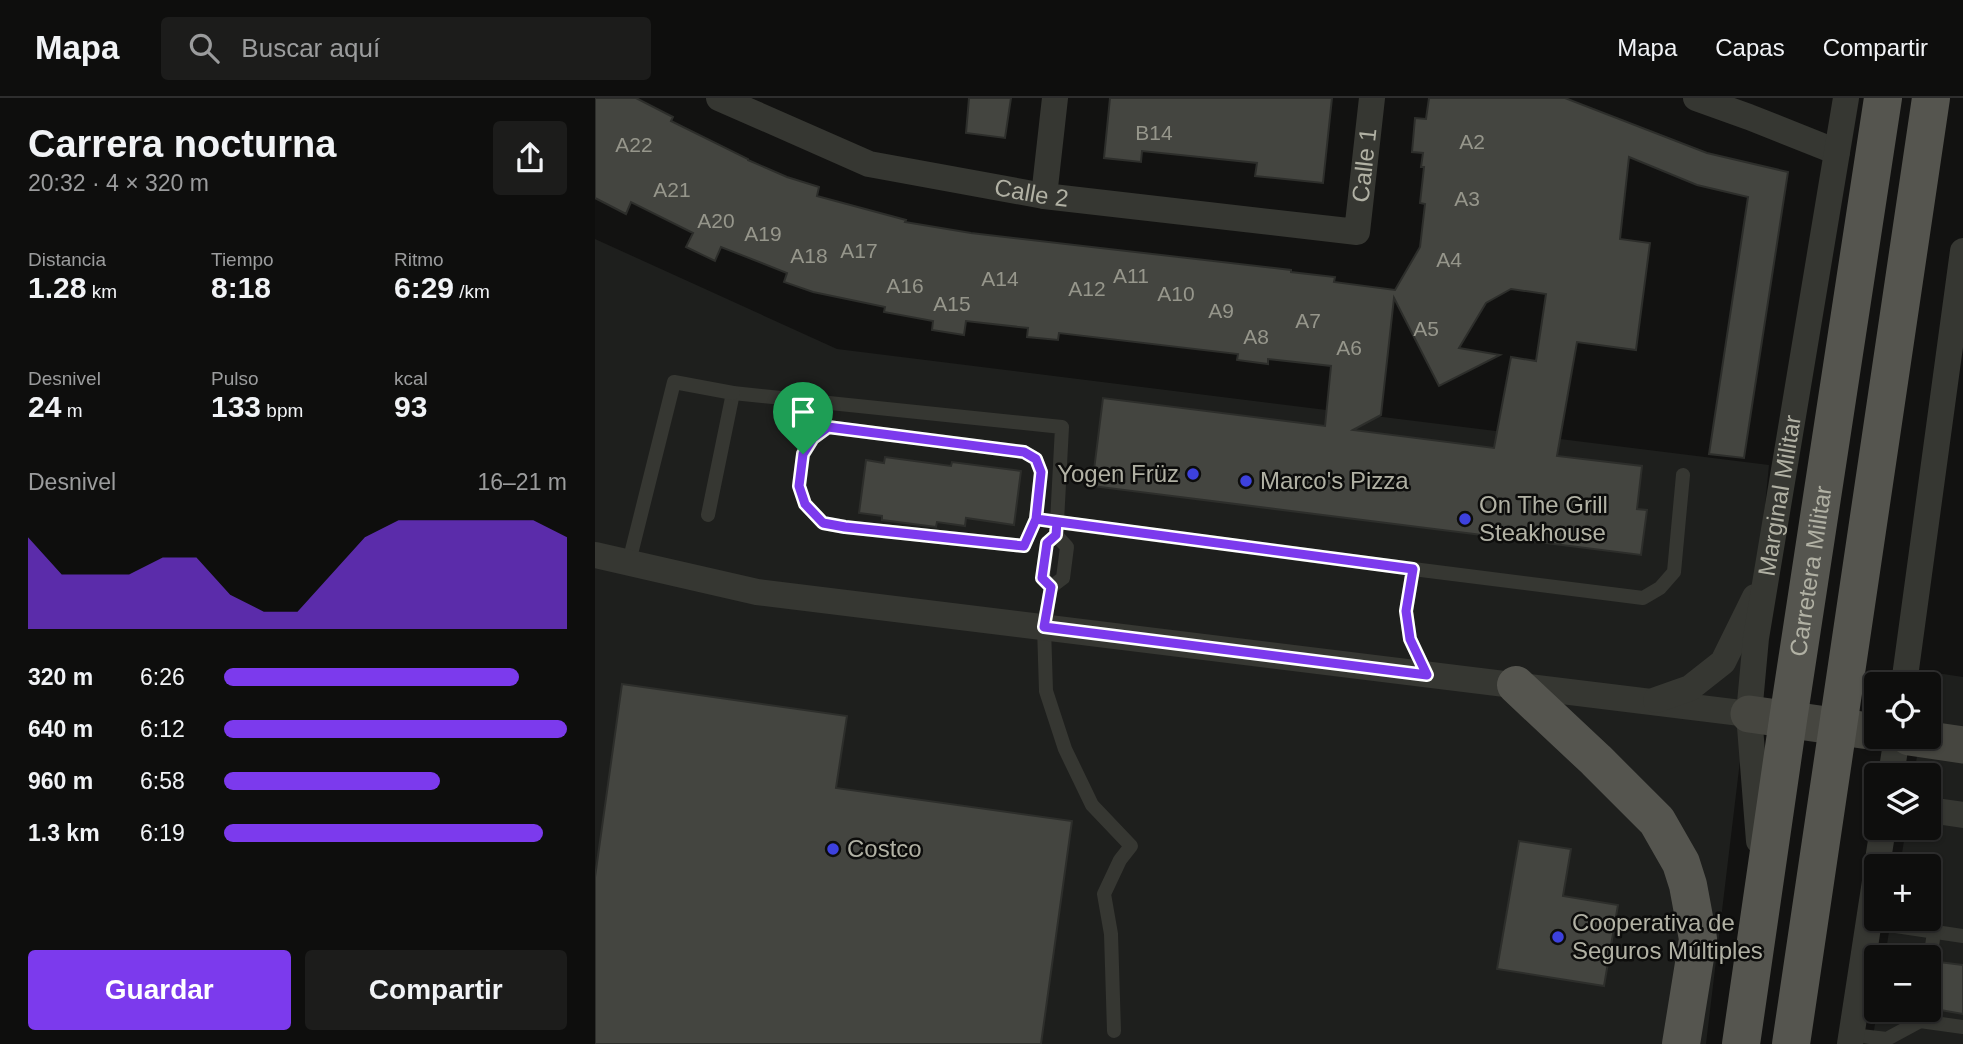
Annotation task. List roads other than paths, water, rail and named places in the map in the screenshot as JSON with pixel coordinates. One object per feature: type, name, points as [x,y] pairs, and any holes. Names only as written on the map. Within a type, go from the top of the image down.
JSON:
[{"type":"main road","name":"Carretera Militar","points":[[1741,1044],[1883,98]]},
{"type":"main road","name":"Carretera Militar","points":[[1791,1044],[1931,98]]},
{"type":"main road","points":[[1516,685],[1657,821],[1681,863],[1698,939],[1681,1044]]},
{"type":"street","name":"Calle 2","points":[[719,98],[869,164],[1044,195],[1357,232]]},
{"type":"street","points":[[1044,195],[1055,98]]},
{"type":"street","name":"Calle 1","points":[[1357,232],[1372,98]]},
{"type":"street","points":[[1696,98],[1837,152]]},
{"type":"street","name":"Marginal Militar","points":[[1763,894],[1749,714],[1756,638],[1846,98]]},
{"type":"street","points":[[1906,672],[1963,252]]},
{"type":"street","points":[[595,555],[757,592],[1864,730]]},
{"type":"street","points":[[1649,702],[1690,688],[1723,663],[1767,574]]},
{"type":"street","points":[[1941,742],[1963,745]]},
{"type":"street","points":[[1941,812],[1963,815]]},
{"type":"street","points":[[1851,1039],[1868,931]]},
{"type":"lane","points":[[629,562],[674,382],[733,393],[1062,427],[1056,528],[1047,543],[1042,578],[1051,587]]},
{"type":"lane","points":[[708,515],[733,393]]},
{"type":"lane","points":[[828,427],[1024,452],[1036,459],[1041,472],[1036,519],[1024,546],[823,523],[805,504],[799,486],[803,454],[813,438],[828,427]]},
{"type":"lane","points":[[1036,519],[1056,528],[1643,598],[1660,588],[1674,572],[1683,475]]},
{"type":"lane","points":[[1056,528],[1067,547],[1063,578],[1051,587],[1044,627],[1046,691],[1065,749],[1092,805],[1131,846],[1120,860],[1104,894],[1111,934],[1114,1031]]},
{"type":"lane","points":[[1413,569],[1406,611],[1410,639],[1427,675]]},
{"type":"lane","points":[[1928,931],[1963,936]]},
{"type":"lane","points":[[1932,945],[1934,932]]},
{"type":"lane","points":[[1941,1021],[1963,1027]]},
{"type":"lane","points":[[1851,1039],[1887,1039],[1911,1022]]},
{"type":"place","name":"Yogen Früz","points":[[1193,474]]},
{"type":"place","name":"Marco's Pizza","points":[[1246,481]]},
{"type":"place","name":"On The Grill Steakhouse","points":[[1465,519]]},
{"type":"place","name":"Costco","points":[[833,849]]},
{"type":"place","name":"Cooperativa de Seguros Múltiples","points":[[1558,937]]}]
